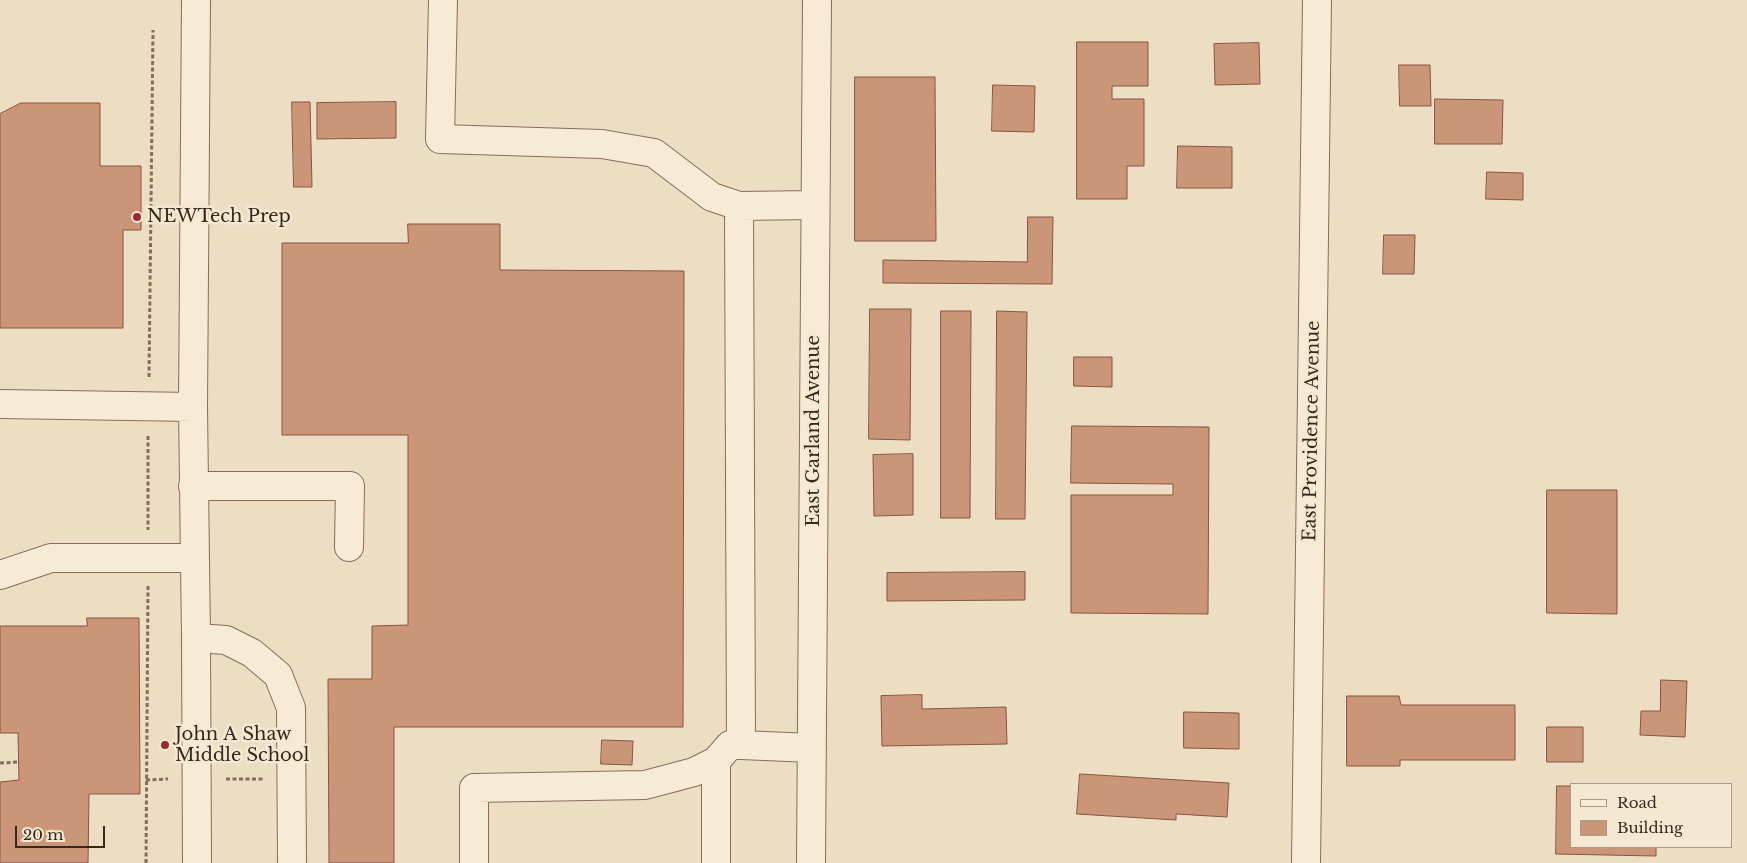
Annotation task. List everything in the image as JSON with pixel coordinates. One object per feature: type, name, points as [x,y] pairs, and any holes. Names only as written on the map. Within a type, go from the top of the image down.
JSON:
[{"type":"street","points":[[196,0],[193,407],[197,863]]},
{"type":"street","points":[[443,0],[440,139],[602,144],[654,153],[712,197],[738,206],[815,205]]},
{"type":"street","name":"East Garland Avenue","points":[[811,863],[817,0]]},
{"type":"street","name":"East Providence Avenue","points":[[1306,863],[1318,0]]},
{"type":"street","points":[[738,206],[741,745]]},
{"type":"street","points":[[0,404],[193,407]]},
{"type":"street","points":[[194,486],[350,486],[349,547]]},
{"type":"street","points":[[0,575],[51,558],[194,558]]},
{"type":"street","points":[[196,638],[226,640],[252,653],[278,675],[291,708],[292,863]]},
{"type":"street","points":[[474,863],[474,788],[645,785],[694,772],[716,761],[730,745],[812,748]]},
{"type":"street","points":[[716,761],[716,863]]},
{"type":"path","points":[[146,863],[148,406],[153,30]]},
{"type":"path","points":[[0,763],[18,762]]},
{"type":"building","points":[[1077,42],[1148,42],[1148,86],[1112,86],[1112,99],[1144,99],[1144,166],[1127,166],[1127,199],[1077,199]]},
{"type":"building","points":[[1259,43],[1260,84],[1215,85],[1214,44]]},
{"type":"building","points":[[1399,65],[1430,65],[1431,106],[1400,106]]},
{"type":"building","points":[[855,77],[935,77],[936,241],[855,241]]},
{"type":"building","points":[[993,85],[1035,86],[1034,132],[992,131]]},
{"type":"building","points":[[1435,99],[1503,100],[1502,144],[1435,144]]},
{"type":"building","points":[[292,102],[310,102],[312,187],[294,187]]},
{"type":"building","points":[[396,102],[396,138],[317,139],[317,103]]},
{"type":"building","points":[[21,103],[100,103],[100,166],[141,166],[141,230],[123,230],[123,328],[0,328],[0,114]]},
{"type":"building","points":[[1178,146],[1232,147],[1232,188],[1177,188]]},
{"type":"building","points":[[1487,172],[1523,173],[1523,200],[1486,199]]},
{"type":"building","points":[[1028,217],[1053,217],[1052,284],[883,283],[883,260],[1027,262]]},
{"type":"building","points":[[408,224],[500,224],[500,270],[684,271],[683,727],[394,727],[394,863],[329,863],[328,679],[372,679],[372,626],[408,625],[408,435],[282,435],[282,243],[408,243]]},
{"type":"building","points":[[1384,235],[1415,235],[1414,274],[1383,274]]},
{"type":"building","points":[[870,309],[911,309],[910,440],[869,439]]},
{"type":"building","points":[[941,311],[971,311],[970,518],[941,518]]},
{"type":"building","points":[[997,311],[1027,312],[1025,519],[996,519]]},
{"type":"building","points":[[1074,357],[1112,357],[1112,387],[1074,386]]},
{"type":"building","points":[[1072,426],[1209,427],[1208,614],[1071,613],[1071,495],[1173,495],[1173,484],[1071,483]]},
{"type":"building","points":[[913,454],[913,515],[874,516],[873,455]]},
{"type":"building","points":[[1547,490],[1617,490],[1617,614],[1547,613]]},
{"type":"building","points":[[1025,572],[1025,600],[887,601],[887,573]]},
{"type":"building","points":[[87,618],[139,618],[140,794],[89,794],[88,863],[0,863],[0,782],[19,780],[18,733],[0,733],[0,626],[87,626]]},
{"type":"building","points":[[1661,680],[1687,681],[1685,737],[1640,735],[1641,711],[1660,711]]},
{"type":"building","points":[[922,695],[922,709],[1006,707],[1007,744],[882,746],[881,696]]},
{"type":"building","points":[[1347,696],[1399,696],[1401,705],[1515,705],[1515,760],[1400,760],[1400,766],[1347,766]]},
{"type":"building","points":[[1184,712],[1239,713],[1239,749],[1184,748]]},
{"type":"building","points":[[1547,727],[1583,727],[1583,762],[1547,762]]},
{"type":"building","points":[[602,740],[633,741],[632,765],[601,764]]},
{"type":"building","points":[[1080,774],[1229,783],[1227,817],[1176,814],[1176,820],[1077,814]]},
{"type":"building","points":[[1557,786],[1570,786],[1570,848],[1656,848],[1656,856],[1556,854]]},
{"type":"place","name":"NEWTech Prep","points":[[137,217]]},
{"type":"place","name":"John A Shaw Middle School","points":[[165,745]]}]
